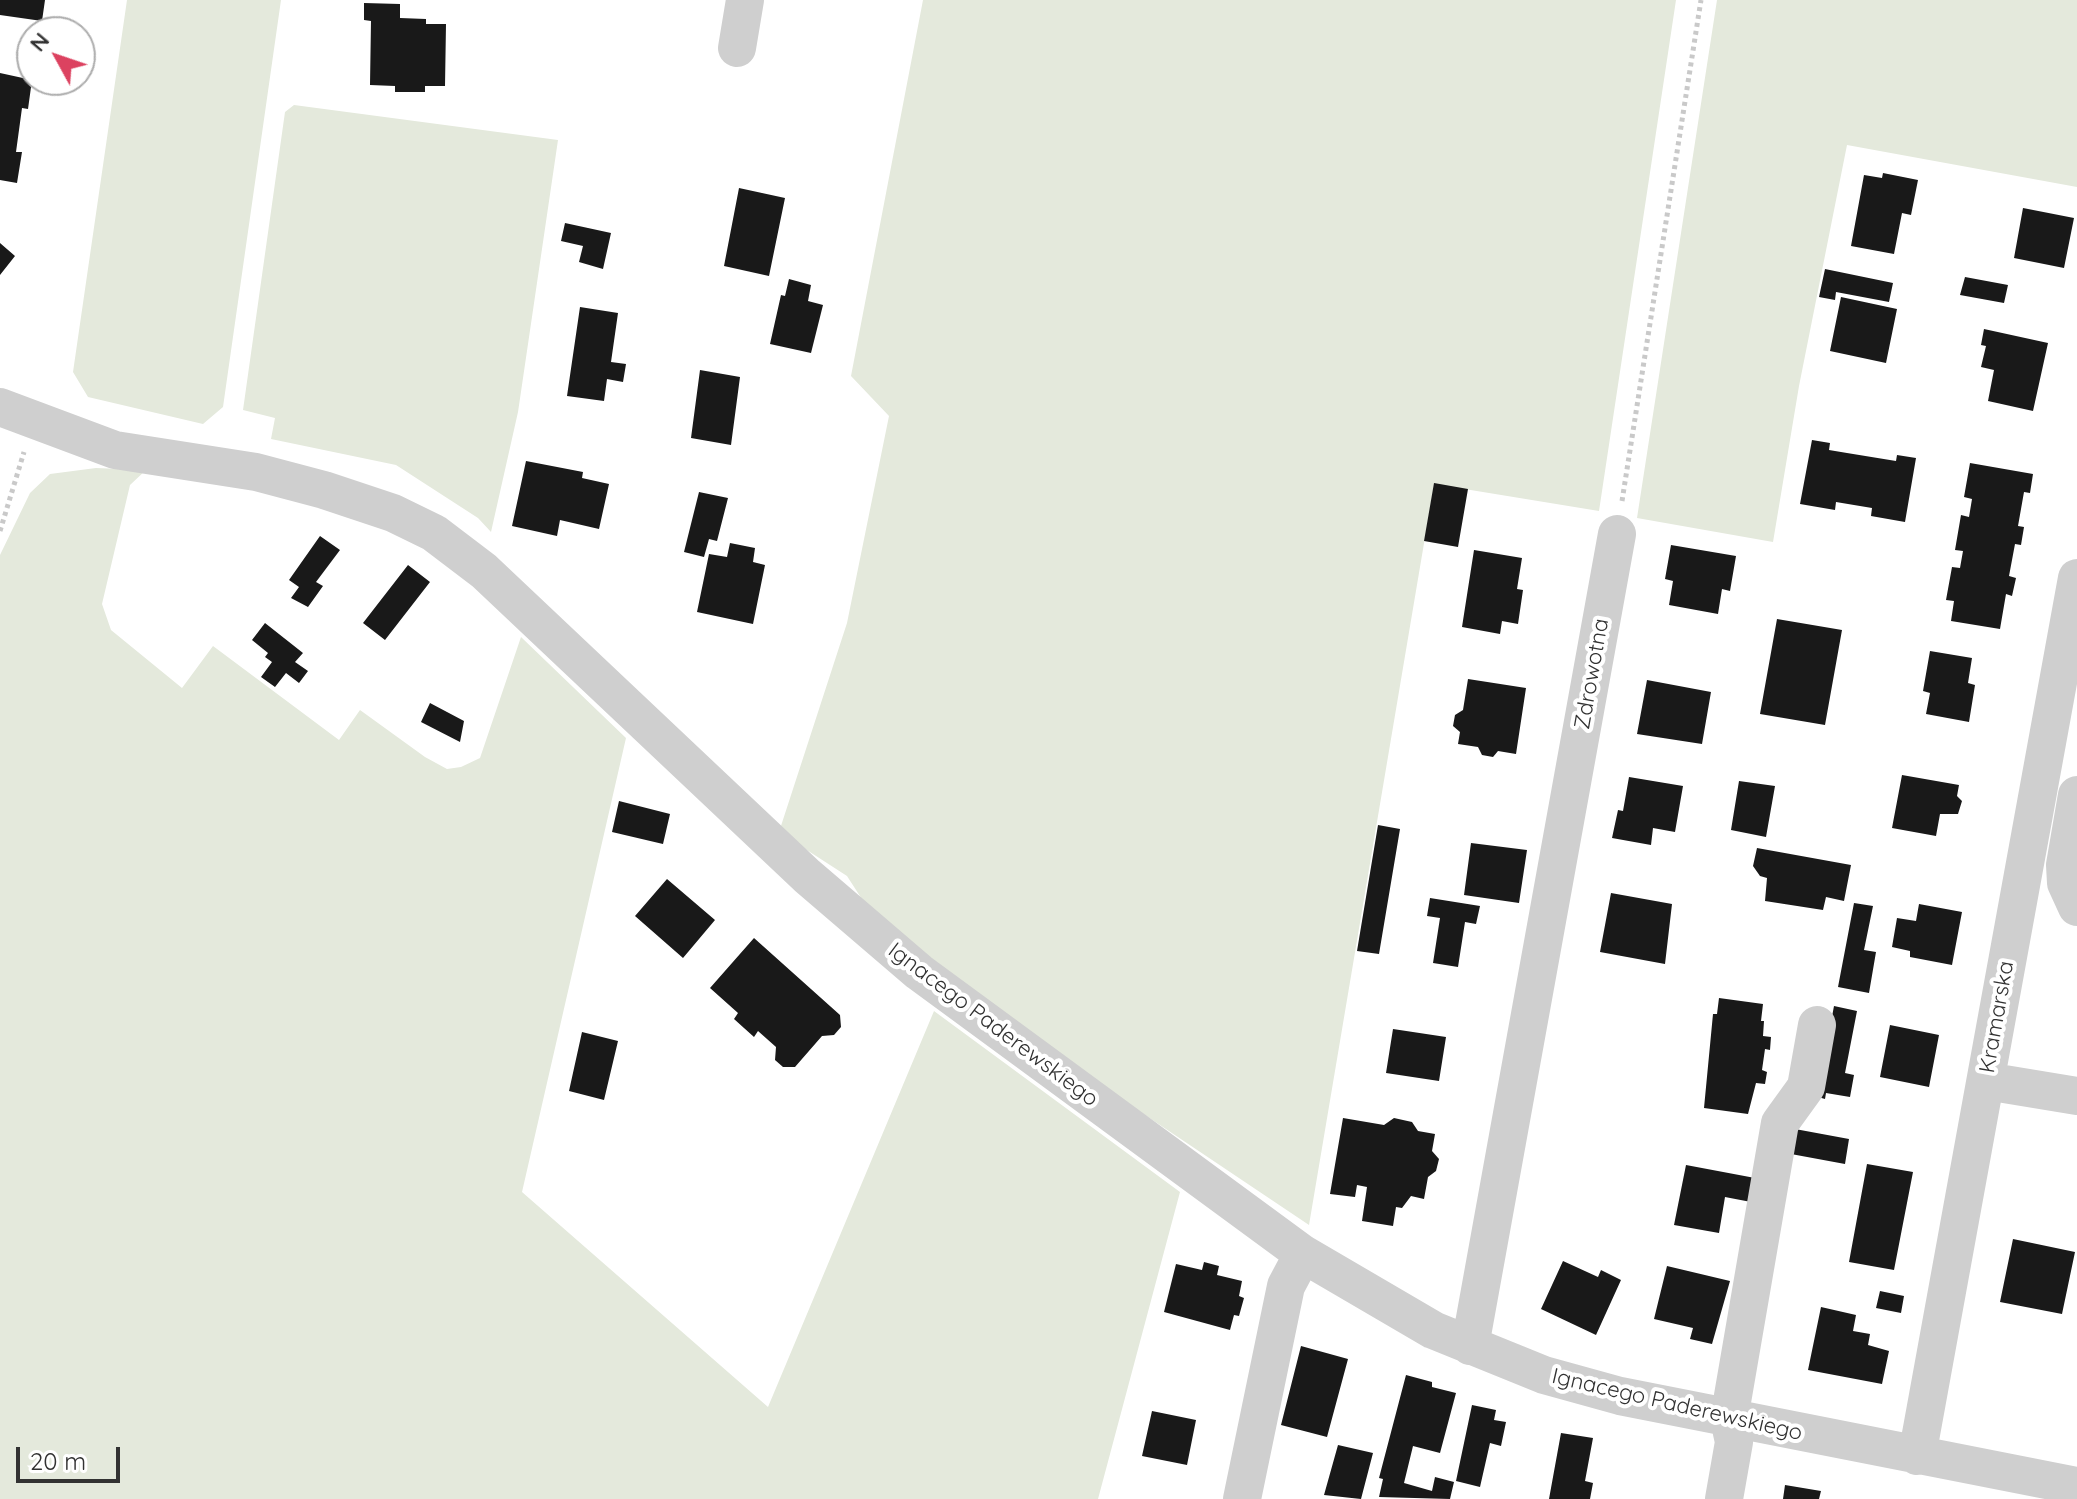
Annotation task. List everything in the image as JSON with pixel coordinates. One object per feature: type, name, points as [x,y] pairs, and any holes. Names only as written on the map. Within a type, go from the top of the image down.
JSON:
[{"type":"street","points":[[737,48],[745,0]]},
{"type":"street","name":"Ignacego Paderewskiego","points":[[17,414],[115,450],[290,480],[393,513],[434,533],[493,579],[879,940],[1303,1254],[1387,1306],[1470,1346],[1578,1385],[1729,1419],[2077,1486]]},
{"type":"street","name":"Zdrowotna","points":[[1470,1346],[1617,534]]},
{"type":"street","name":"Kramarska","points":[[1917,1456],[2077,578]]},
{"type":"street","points":[[2077,795],[2065,865],[2066,883],[2077,907]]},
{"type":"street","points":[[1724,1499],[1734,1442],[1729,1419],[1780,1123],[1806,1087],[1817,1025]]},
{"type":"street","points":[[1986,1081],[2077,1096]]},
{"type":"street","points":[[1242,1499],[1286,1286],[1303,1254]]},
{"type":"path","points":[[1617,534],[1701,0]]},
{"type":"path","points":[[0,531],[17,414]]},
{"type":"shaded area","points":[[127,0],[281,0],[223,407],[203,424],[88,397],[73,372]]},
{"type":"shaded area","points":[[923,0],[1676,0],[1599,511],[1434,484],[1309,1225],[908,956],[867,907],[847,876],[779,832],[847,623],[889,416],[851,376]]},
{"type":"shaded area","points":[[1717,0],[2077,0],[2077,187],[1847,145],[1799,386],[1773,542],[1637,518]]},
{"type":"shaded area","points":[[294,105],[558,140],[518,412],[491,532],[478,518],[396,465],[271,439],[275,418],[243,410],[285,112]]},
{"type":"shaded area","points":[[96,468],[146,470],[130,485],[102,604],[111,630],[182,688],[213,646],[339,740],[360,710],[425,757],[447,769],[461,767],[480,758],[521,637],[626,738],[522,1192],[768,1407],[934,1011],[1180,1192],[1098,1499],[0,1499],[0,555],[30,493],[50,474]]},
{"type":"building","points":[[0,0],[45,0],[43,16],[0,15]]},
{"type":"building","points":[[364,3],[400,4],[400,18],[426,19],[426,24],[446,24],[445,86],[425,86],[425,92],[395,92],[395,86],[370,85],[371,21],[364,20]]},
{"type":"building","points":[[0,73],[16,76],[16,96],[30,96],[28,109],[22,108],[16,152],[22,152],[17,183],[0,180]]},
{"type":"building","points":[[1883,173],[1918,180],[1911,215],[1902,213],[1894,254],[1851,246],[1864,175],[1882,178]]},
{"type":"building","points":[[739,188],[785,198],[769,276],[724,266]]},
{"type":"building","points":[[2023,208],[2074,218],[2064,268],[2014,258]]},
{"type":"building","points":[[565,223],[611,233],[603,269],[579,262],[583,246],[561,241]]},
{"type":"building","points":[[0,243],[15,256],[0,275]]},
{"type":"building","points":[[1825,269],[1893,283],[1889,302],[1836,292],[1835,300],[1819,297]]},
{"type":"building","points":[[1965,277],[2008,285],[2004,303],[1960,295]]},
{"type":"building","points":[[789,279],[811,285],[808,301],[823,305],[811,353],[770,344],[781,295],[785,296]]},
{"type":"building","points":[[1841,297],[1897,309],[1886,363],[1830,351]]},
{"type":"building","points":[[580,307],[618,313],[611,362],[626,364],[623,382],[607,379],[604,401],[567,396]]},
{"type":"building","points":[[1984,329],[2048,343],[2033,411],[1988,401],[1994,370],[1981,367],[1986,346],[1981,345]]},
{"type":"building","points":[[700,370],[740,377],[731,445],[691,438]]},
{"type":"building","points":[[1812,440],[1830,443],[1829,450],[1896,461],[1897,455],[1916,458],[1905,522],[1871,516],[1872,508],[1836,502],[1835,510],[1800,504]]},
{"type":"building","points":[[526,461],[583,472],[582,478],[609,484],[599,529],[560,520],[557,536],[512,526]]},
{"type":"building","points":[[1970,463],[2033,474],[2030,493],[2024,492],[2018,526],[2024,527],[2021,545],[2015,544],[2009,576],[2016,578],[2012,596],[2006,594],[2000,629],[1951,621],[1954,601],[1946,600],[1952,567],[1960,568],[1963,551],[1955,550],[1961,515],[1969,517],[1972,499],[1964,497]]},
{"type":"building","points":[[1434,483],[1468,489],[1458,547],[1424,541]]},
{"type":"building","points":[[699,492],[728,498],[717,541],[709,539],[704,557],[684,552]]},
{"type":"building","points":[[320,536],[340,550],[316,582],[323,586],[308,607],[291,598],[299,587],[289,580]]},
{"type":"building","points":[[730,543],[755,548],[753,562],[765,565],[753,624],[697,612],[709,554],[727,557]]},
{"type":"building","points":[[1671,545],[1736,556],[1730,591],[1722,589],[1718,614],[1669,605],[1673,581],[1665,579]]},
{"type":"building","points":[[1474,550],[1522,558],[1517,589],[1523,590],[1518,624],[1502,621],[1500,634],[1462,627]]},
{"type":"building","points":[[408,565],[430,582],[385,640],[363,623]]},
{"type":"building","points":[[1777,619],[1842,630],[1825,725],[1760,714]]},
{"type":"building","points":[[265,623],[303,653],[295,662],[308,671],[299,683],[286,673],[275,687],[261,677],[272,662],[265,657],[268,653],[252,640]]},
{"type":"building","points":[[1930,651],[1972,658],[1968,683],[1975,685],[1969,722],[1926,714],[1930,693],[1923,691]]},
{"type":"building","points":[[1468,679],[1526,688],[1516,754],[1498,751],[1493,757],[1482,755],[1478,747],[1458,744],[1460,732],[1453,726],[1455,715],[1463,710]]},
{"type":"building","points":[[1647,680],[1711,692],[1702,744],[1637,734]]},
{"type":"building","points":[[430,703],[464,721],[460,742],[421,722]]},
{"type":"building","points":[[1902,775],[1959,785],[1957,796],[1962,801],[1958,814],[1940,814],[1936,836],[1892,828]]},
{"type":"building","points":[[1629,777],[1683,786],[1675,832],[1653,828],[1651,845],[1612,838],[1618,810],[1623,811]]},
{"type":"building","points":[[1739,781],[1775,786],[1766,837],[1731,830]]},
{"type":"building","points":[[619,801],[670,814],[663,844],[612,832]]},
{"type":"building","points":[[1378,825],[1400,829],[1379,954],[1357,951]]},
{"type":"building","points":[[1471,843],[1527,850],[1519,903],[1464,895]]},
{"type":"building","points":[[1757,848],[1851,865],[1844,901],[1826,897],[1823,910],[1765,901],[1767,878],[1760,876],[1753,866]]},
{"type":"building","points":[[667,879],[715,920],[683,958],[635,916]]},
{"type":"building","points":[[1611,893],[1672,904],[1665,964],[1600,952]]},
{"type":"building","points":[[1430,898],[1480,906],[1476,924],[1465,922],[1458,967],[1433,963],[1440,918],[1427,916]]},
{"type":"building","points":[[1854,903],[1873,906],[1864,950],[1876,952],[1869,993],[1838,987]]},
{"type":"building","points":[[1919,904],[1962,912],[1952,965],[1910,957],[1910,951],[1892,947],[1897,918],[1916,921]]},
{"type":"building","points":[[754,938],[840,1015],[841,1027],[834,1035],[822,1036],[795,1067],[783,1067],[775,1060],[776,1047],[758,1031],[754,1037],[734,1019],[738,1013],[710,988]]},
{"type":"building","points":[[1719,998],[1763,1004],[1763,1036],[1771,1037],[1770,1050],[1765,1049],[1762,1070],[1767,1072],[1765,1084],[1756,1083],[1748,1114],[1704,1108],[1713,1014],[1717,1014]]},
{"type":"building","points":[[1834,1006],[1857,1011],[1845,1073],[1854,1075],[1850,1097],[1826,1093],[1825,1099],[1818,1097],[1818,1091]]},
{"type":"building","points":[[1890,1025],[1939,1035],[1929,1087],[1880,1077]]},
{"type":"building","points":[[1393,1029],[1446,1037],[1439,1081],[1386,1073]]},
{"type":"building","points":[[582,1032],[618,1041],[604,1100],[569,1091]]},
{"type":"building","points":[[1343,1118],[1384,1125],[1394,1118],[1412,1122],[1418,1131],[1435,1134],[1432,1151],[1439,1159],[1436,1171],[1428,1177],[1424,1199],[1411,1196],[1402,1208],[1396,1207],[1393,1226],[1362,1221],[1367,1187],[1357,1185],[1355,1197],[1330,1194]]},
{"type":"building","points":[[1795,1129],[1849,1139],[1845,1164],[1791,1154]]},
{"type":"building","points":[[1867,1164],[1913,1172],[1894,1270],[1849,1262]]},
{"type":"building","points":[[1686,1165],[1755,1178],[1751,1202],[1725,1197],[1719,1233],[1674,1225]]},
{"type":"building","points":[[2013,1239],[2075,1252],[2062,1314],[2000,1302]]},
{"type":"building","points":[[1563,1261],[1598,1277],[1601,1270],[1621,1280],[1596,1335],[1541,1309]]},
{"type":"building","points":[[1204,1262],[1219,1266],[1217,1275],[1242,1281],[1239,1296],[1244,1298],[1239,1316],[1234,1315],[1230,1330],[1164,1312],[1176,1264],[1202,1270]]},
{"type":"building","points":[[1667,1266],[1730,1281],[1712,1344],[1690,1339],[1693,1328],[1654,1319]]},
{"type":"building","points":[[1880,1291],[1904,1296],[1901,1313],[1876,1308]]},
{"type":"building","points":[[1821,1307],[1856,1315],[1853,1331],[1870,1334],[1868,1345],[1889,1351],[1882,1384],[1808,1370]]},
{"type":"building","points":[[1301,1346],[1348,1359],[1327,1437],[1281,1425]]},
{"type":"building","points":[[1406,1375],[1432,1382],[1432,1387],[1456,1393],[1440,1453],[1413,1446],[1404,1483],[1432,1491],[1435,1477],[1454,1482],[1450,1499],[1379,1497],[1383,1479],[1379,1478]]},
{"type":"building","points":[[1472,1405],[1496,1410],[1494,1420],[1506,1422],[1501,1446],[1490,1443],[1480,1487],[1456,1481]]},
{"type":"building","points":[[1152,1411],[1196,1420],[1187,1465],[1142,1456]]},
{"type":"building","points":[[1561,1433],[1593,1438],[1585,1481],[1593,1483],[1590,1499],[1549,1499]]},
{"type":"building","points":[[1338,1445],[1373,1453],[1361,1499],[1324,1495]]},
{"type":"building","points":[[1785,1485],[1821,1491],[1819,1499],[1783,1499]]}]
